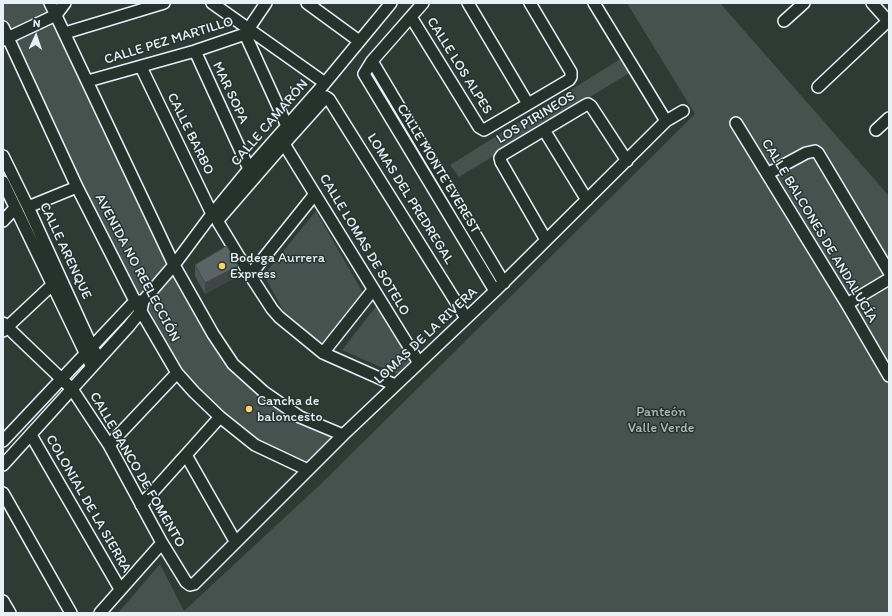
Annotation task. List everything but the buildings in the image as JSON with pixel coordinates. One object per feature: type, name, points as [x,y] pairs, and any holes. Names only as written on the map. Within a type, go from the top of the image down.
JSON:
[{"type":"street","points":[[50,3],[174,265],[213,334],[233,364],[264,392],[300,417],[343,435]]},
{"type":"street","points":[[6,38],[56,15],[65,3]]},
{"type":"street","points":[[65,33],[164,3]]},
{"type":"street","points":[[212,3],[246,31],[325,83]]},
{"type":"street","name":"CALLE PEZ MARTILLO","points":[[88,81],[195,51],[246,31],[266,3]]},
{"type":"street","name":"CALLE CAMARÓN","points":[[140,304],[215,218],[249,169],[325,83],[391,3]]},
{"type":"street","name":"CALLE MONTE EVEREST","points":[[423,3],[372,61],[365,71],[365,77],[495,291]]},
{"type":"street","points":[[468,3],[528,104],[569,80],[571,77],[571,72],[530,3]]},
{"type":"street","points":[[594,3],[666,121]]},
{"type":"street","points":[[784,21],[804,3]]},
{"type":"street","points":[[818,86],[889,21],[872,3]]},
{"type":"street","points":[[309,4],[359,41]]},
{"type":"street","name":"CALLE LOS ALPES","points":[[411,17],[479,127],[484,130],[528,104]]},
{"type":"street","name":"AVENIDA NO REELECCIÓN","points":[[3,27],[6,38],[77,187],[177,373],[220,417],[255,445],[308,470]]},
{"type":"street","points":[[246,31],[287,126]]},
{"type":"street","name":"MAR SOPA","points":[[195,51],[249,169]]},
{"type":"street","name":"CALLE MONTE EVEREST","points":[[372,61],[504,283]]},
{"type":"street","name":"CALLE BARBO","points":[[140,67],[215,218],[272,310],[323,352],[395,385]]},
{"type":"street","name":"LOMAS DEL PREDREGAL","points":[[284,144],[326,98],[329,99],[466,318]]},
{"type":"street","name":"LOS PIRINEOS","points":[[546,240],[501,162],[500,158],[502,155],[588,104],[591,106],[627,161]]},
{"type":"street","name":"LOMAS DE LA RIVERA","points":[[190,585],[194,584],[343,435],[504,283],[666,121],[684,111]]},
{"type":"street","points":[[876,130],[889,118]]},
{"type":"street","name":"CALLE BALCONES DE ANDALUCÍA","points":[[736,123],[847,304],[889,376]]},
{"type":"street","points":[[544,130],[588,200]]},
{"type":"street","points":[[215,218],[219,219],[284,144]]},
{"type":"street","name":"CALLE LOMAS DE SOTELO","points":[[284,144],[419,363]]},
{"type":"street","points":[[767,174],[806,153],[815,151],[821,157],[889,272]]},
{"type":"street","name":"CALLE ARENQUE","points":[[3,156],[28,207],[88,351],[92,367]]},
{"type":"street","name":"CALLE ARENQUE","points":[[3,182],[52,285],[88,351],[99,359]]},
{"type":"street","points":[[28,207],[77,187]]},
{"type":"street","points":[[250,275],[315,194]]},
{"type":"street","points":[[3,221],[16,208]]},
{"type":"street","points":[[847,304],[889,279]]},
{"type":"street","points":[[4,327],[52,285]]},
{"type":"street","points":[[323,352],[373,290]]},
{"type":"street","points":[[3,441],[88,351],[140,304]]},
{"type":"street","points":[[3,465],[99,359],[140,304]]},
{"type":"street","name":"CALLE BANCO DE FOMENTO","points":[[4,327],[72,389],[108,445],[162,543],[186,582],[190,585]]},
{"type":"street","points":[[108,445],[177,373]]},
{"type":"street","points":[[141,505],[220,417]]},
{"type":"street","name":"COLONIAL DE LA SIERRA","points":[[31,434],[120,589]]},
{"type":"street","points":[[186,455],[236,541]]},
{"type":"street","points":[[3,493],[71,613]]},
{"type":"street","points":[[100,613],[162,543]]},
{"type":"street","points":[[3,601],[10,613]]},
{"type":"green space","points":[[3,3],[50,3],[213,334],[264,392],[343,435],[308,470],[255,445],[177,373],[135,301],[3,26]]},
{"type":"green space","name":"Panteón Valle Verde","points":[[627,3],[720,3],[889,196],[889,613],[118,613],[160,564],[184,611],[324,481],[695,114]]},
{"type":"green space","points":[[622,58],[631,72],[459,177],[450,165]]},
{"type":"green space","points":[[316,211],[363,293],[322,343],[284,312],[264,275]]},
{"type":"green space","points":[[378,304],[415,361],[401,376],[342,350]]},
{"type":"place","name":"Bodega Aurrera Express","points":[[222,266]]},
{"type":"place","name":"Cancha de baloncesto","points":[[249,409]]}]
